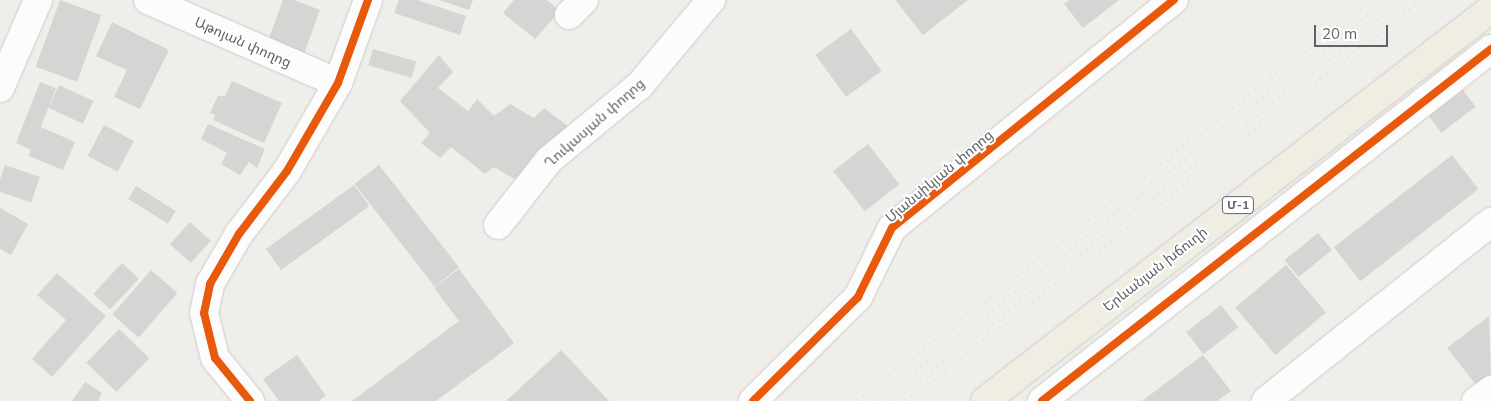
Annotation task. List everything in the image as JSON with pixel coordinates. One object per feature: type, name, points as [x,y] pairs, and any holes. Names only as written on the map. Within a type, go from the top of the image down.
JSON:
[{"type":"highway","name":"Երևանյան խճուղի","points":[[985,401],[1491,9]]},
{"type":"street","points":[[0,88],[38,0]]},
{"type":"street","name":"Աթոյան փողոց","points":[[148,0],[338,83]]},
{"type":"street","points":[[250,401],[215,358],[204,313],[210,284],[240,234],[287,171],[338,83],[368,0]]},
{"type":"street","name":"Ղուկասյան փողոց","points":[[498,225],[549,160],[640,85],[712,0]]},
{"type":"street","name":"Մյանսիկյան փողոց","points":[[753,401],[858,297],[892,228],[1174,0]]},
{"type":"street","points":[[1042,401],[1491,49]]},
{"type":"street","points":[[1266,401],[1491,222]]},
{"type":"street","points":[[1476,401],[1491,390]]},
{"type":"building","points":[[60,0],[101,15],[77,82],[36,67]]},
{"type":"building","points":[[283,0],[294,0],[320,10],[302,59],[266,46]]},
{"type":"building","points":[[399,0],[417,0],[466,16],[460,35],[394,13]]},
{"type":"building","points":[[439,0],[473,0],[469,10]]},
{"type":"building","points":[[514,0],[547,0],[560,11],[535,39],[503,13]]},
{"type":"building","points":[[895,0],[968,0],[923,35]]},
{"type":"building","points":[[1069,0],[1119,0],[1083,28],[1064,4]]},
{"type":"building","points":[[112,22],[169,50],[140,109],[114,97],[127,70],[96,56]]},
{"type":"building","points":[[851,29],[882,71],[846,97],[815,55]]},
{"type":"building","points":[[373,49],[416,61],[412,78],[368,65]]},
{"type":"building","points":[[439,55],[453,72],[438,88],[468,111],[477,99],[494,116],[510,104],[534,118],[544,108],[573,130],[520,182],[494,167],[485,174],[451,147],[440,158],[421,143],[430,133],[400,101]]},
{"type":"building","points":[[232,81],[282,103],[264,143],[213,120],[215,115],[210,113],[218,96],[225,96]]},
{"type":"building","points":[[40,82],[56,88],[37,137],[41,127],[75,142],[63,170],[29,156],[31,150],[16,143]]},
{"type":"building","points":[[59,85],[93,101],[83,124],[48,108]]},
{"type":"building","points":[[1463,90],[1476,107],[1441,133],[1429,116]]},
{"type":"building","points":[[208,124],[265,149],[257,168],[249,162],[240,175],[221,164],[227,153],[201,139]]},
{"type":"building","points":[[104,125],[134,141],[118,172],[88,156]]},
{"type":"building","points":[[868,144],[899,184],[865,211],[833,171]]},
{"type":"building","points":[[1452,155],[1478,189],[1360,281],[1334,247]]},
{"type":"building","points":[[5,165],[40,177],[31,203],[0,192],[0,180]]},
{"type":"building","points":[[379,165],[459,267],[435,287],[355,184]]},
{"type":"building","points":[[354,185],[369,206],[281,270],[266,249]]},
{"type":"building","points":[[136,186],[176,211],[168,224],[128,199]]},
{"type":"building","points":[[0,208],[28,224],[11,255],[0,249]]},
{"type":"building","points":[[190,222],[211,241],[191,263],[170,244]]},
{"type":"building","points":[[1318,233],[1332,250],[1298,277],[1285,260]]},
{"type":"building","points":[[122,263],[139,279],[110,309],[93,294]]},
{"type":"building","points":[[1286,265],[1326,312],[1275,355],[1235,307]]},
{"type":"building","points":[[459,269],[514,343],[436,401],[352,401],[459,321],[434,288]]},
{"type":"building","points":[[151,270],[177,293],[139,337],[112,315]]},
{"type":"building","points":[[57,273],[106,316],[52,377],[32,359],[66,320],[37,295]]},
{"type":"building","points":[[1221,305],[1238,327],[1204,354],[1186,332]]},
{"type":"building","points":[[1489,316],[1491,375],[1477,386],[1447,348]]},
{"type":"building","points":[[119,329],[149,358],[117,392],[86,363]]},
{"type":"building","points":[[561,350],[609,401],[506,401]]},
{"type":"building","points":[[297,355],[326,396],[318,401],[279,401],[263,379]]},
{"type":"building","points":[[1203,355],[1231,391],[1217,401],[1142,401]]},
{"type":"building","points":[[85,382],[102,393],[98,401],[72,401]]},
{"type":"railway","points":[[857,401],[1371,0]]},
{"type":"railway","points":[[877,401],[1388,0]]},
{"type":"railway","points":[[893,401],[1405,0]]},
{"type":"railway","points":[[906,401],[1422,0]]},
{"type":"cycle path","points":[[250,401],[215,358],[204,313],[210,284],[239,234],[287,171],[338,83],[368,0]]},
{"type":"cycle path","points":[[753,401],[858,297],[892,228],[1174,0]]},
{"type":"cycle path","points":[[1042,401],[1491,49]]}]
